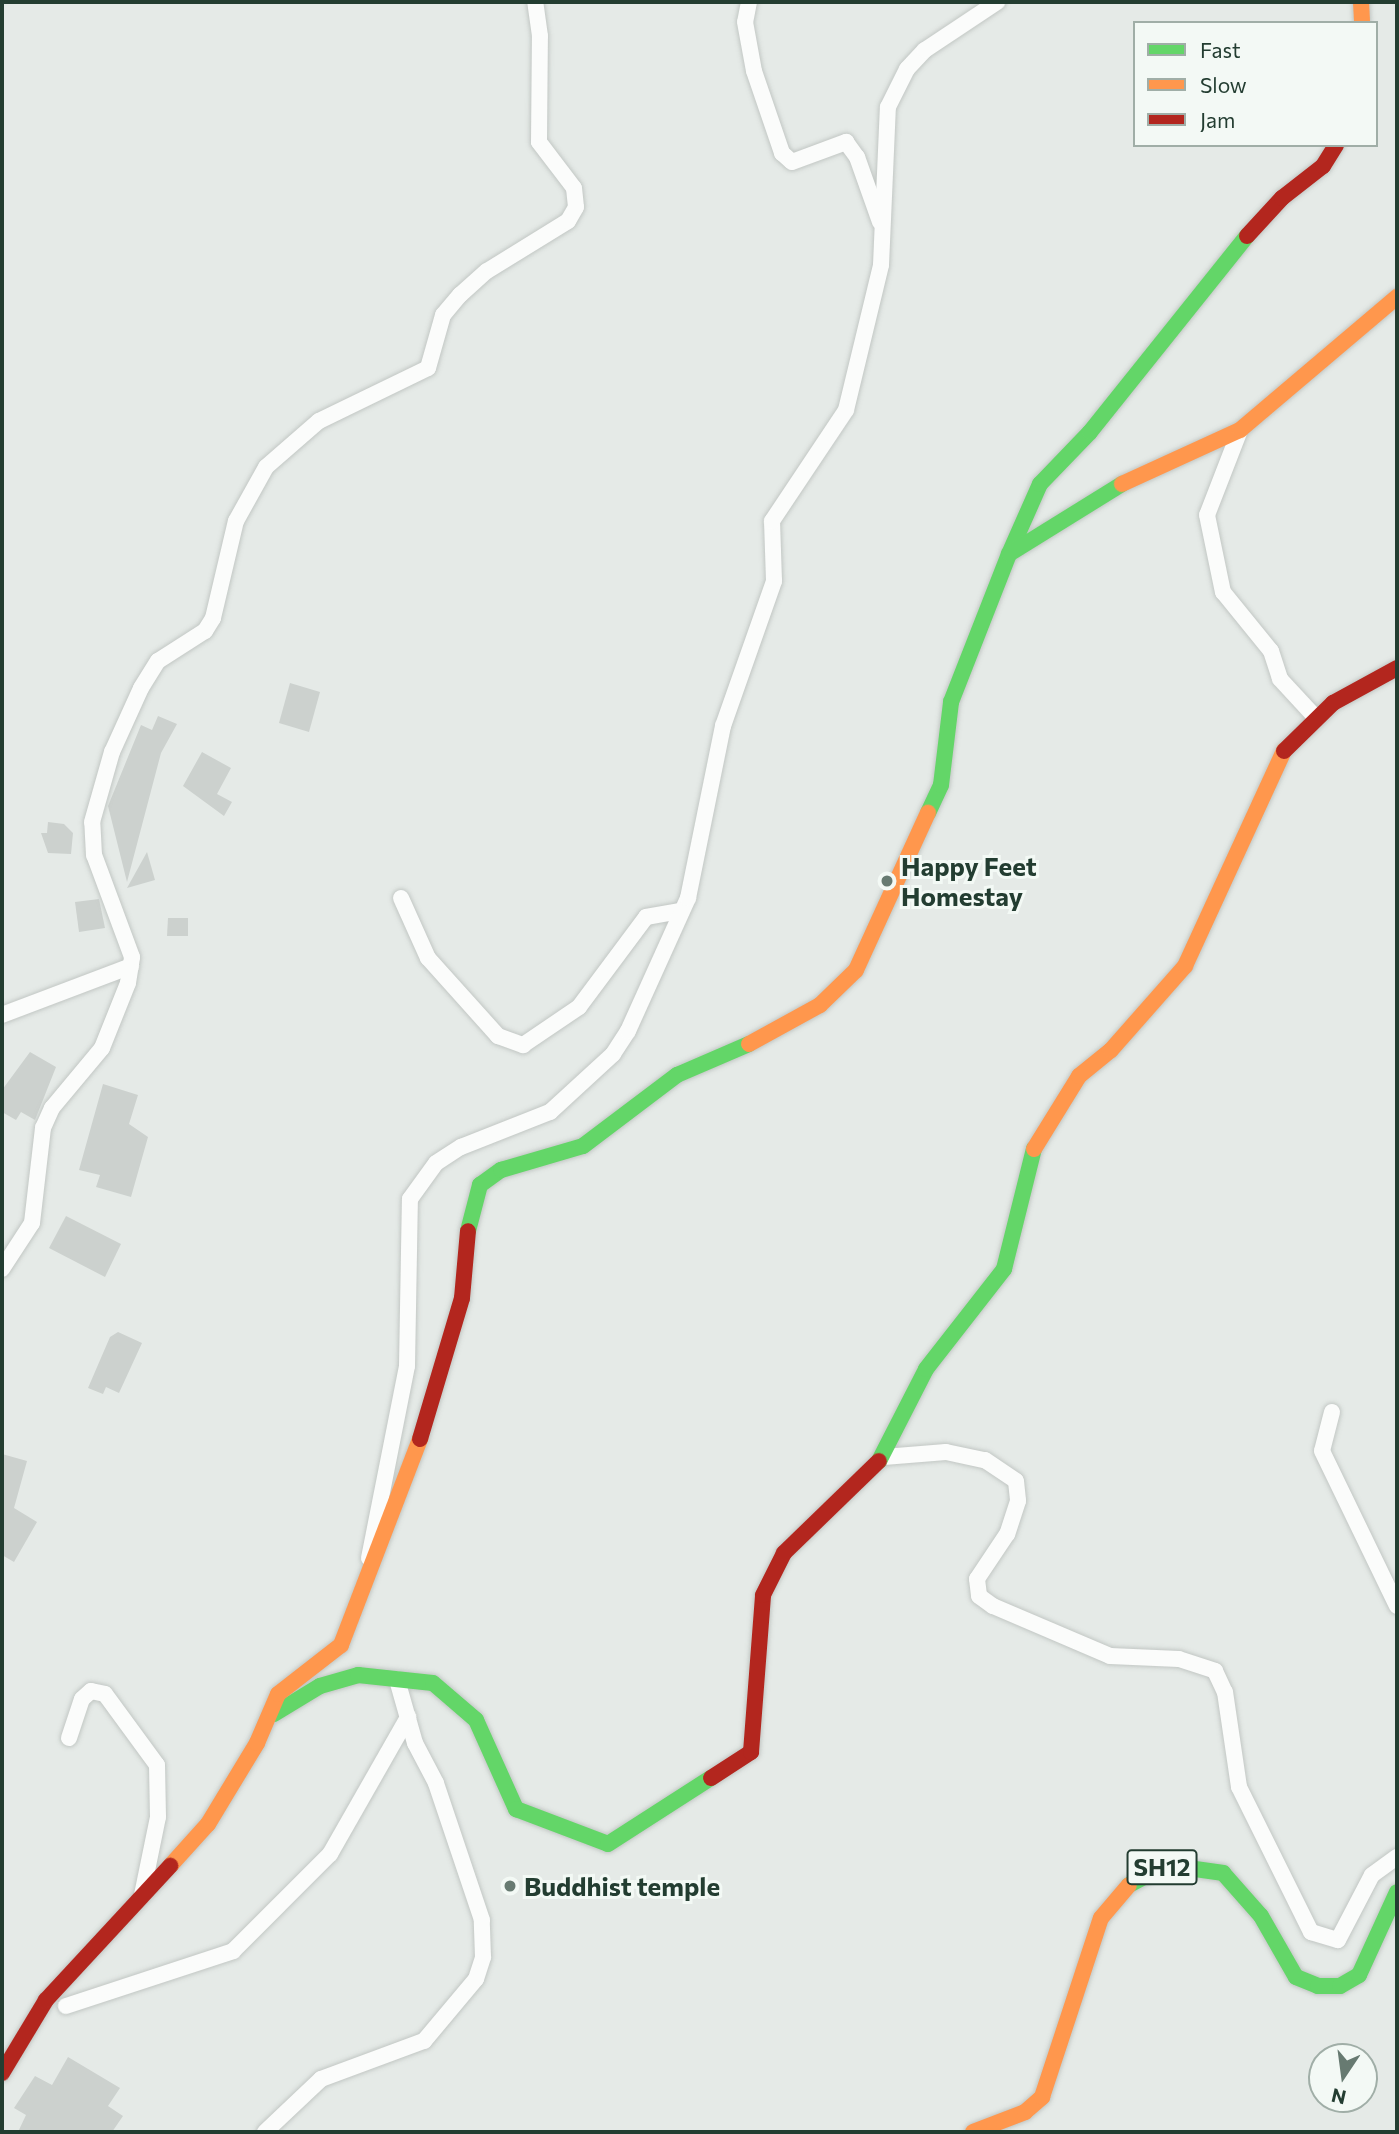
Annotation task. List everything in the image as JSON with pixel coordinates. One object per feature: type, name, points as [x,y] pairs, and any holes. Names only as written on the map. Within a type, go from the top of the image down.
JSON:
[{"type":"street","points":[[2,1269],[32,1223],[43,1128],[113,1028],[131,966],[125,934],[94,855],[92,822],[102,783],[141,688],[158,661],[205,631],[213,618],[232,533],[266,467],[319,421],[428,368],[443,315],[460,296],[487,271],[568,221],[576,207],[574,188],[539,142],[540,36],[535,2]]},
{"type":"street","points":[[748,2],[745,22],[754,71],[782,153],[792,162],[846,142],[857,157],[885,233]]},
{"type":"street","points":[[363,1598],[407,1366],[410,1199],[436,1163],[550,1112],[613,1054],[628,1031],[696,867],[723,726],[774,582],[772,521],[846,410],[876,293],[885,233],[883,126],[896,88],[925,50],[997,2]]},
{"type":"street","points":[[1362,2],[1362,21]]},
{"type":"street","points":[[2,2073],[46,2000],[208,1824],[278,1694],[341,1645],[363,1598],[406,1486],[462,1298],[470,1215],[480,1185],[501,1170],[583,1146],[677,1075],[778,1032],[820,1005],[856,970],[941,785],[951,702],[1009,554],[1040,484],[1090,432],[1236,248],[1282,198],[1323,166],[1335,147]]},
{"type":"street","points":[[1009,554],[1130,479],[1240,430],[1397,298]]},
{"type":"street","points":[[1240,430],[1207,515],[1223,592],[1271,651],[1280,679],[1317,719]]},
{"type":"street","points":[[264,1723],[320,1686],[358,1675],[433,1683],[476,1720],[516,1809],[608,1844],[751,1752],[763,1595],[784,1553],[884,1457],[926,1369],[1004,1269],[1035,1145],[1079,1076],[1111,1050],[1185,966],[1279,755],[1333,703],[1397,668]]},
{"type":"street","points":[[401,898],[428,958],[498,1036],[523,1045],[579,1007],[646,917],[680,911]]},
{"type":"street","points":[[2,1015],[131,966]]},
{"type":"street","points":[[1332,1412],[1322,1451],[1397,1606]]},
{"type":"street","points":[[884,1457],[946,1452],[985,1460],[1016,1481],[1018,1501],[1007,1534],[977,1579],[979,1596],[993,1606],[1110,1656],[1179,1659],[1215,1671],[1225,1692],[1239,1787],[1311,1932],[1338,1940],[1372,1875],[1397,1857]]},
{"type":"street","points":[[265,2132],[321,2079],[424,2041],[476,1979],[482,1920],[397,1680]]},
{"type":"street","points":[[69,1738],[82,1699],[91,1691],[105,1693],[157,1765],[158,1816],[142,1898]]},
{"type":"street","points":[[66,2007],[233,1951],[330,1854],[408,1717]]},
{"type":"street","name":"SH12","points":[[973,2132],[1025,2112],[1042,2096],[1101,1918],[1132,1881],[1167,1865],[1223,1873],[1261,1916],[1296,1977],[1318,1986],[1340,1986],[1359,1975],[1397,1892]]},
{"type":"building","points":[[290,683],[320,692],[309,732],[279,723]]},
{"type":"building","points":[[158,716],[177,724],[161,753],[127,882],[108,806],[141,725],[152,730]]},
{"type":"building","points":[[202,752],[231,768],[217,794],[232,802],[224,816],[183,786]]},
{"type":"building","points":[[48,822],[64,824],[73,833],[71,854],[48,853],[41,833],[47,833]]},
{"type":"building","points":[[147,852],[155,880],[127,888]]},
{"type":"building","points":[[99,899],[105,928],[79,932],[75,902]]},
{"type":"building","points":[[168,918],[188,918],[188,936],[167,936]]},
{"type":"building","points":[[30,1052],[56,1067],[35,1120],[21,1112],[16,1120],[2,1112],[2,1090]]},
{"type":"building","points":[[103,1084],[138,1095],[129,1124],[148,1137],[131,1197],[96,1187],[100,1175],[79,1170]]},
{"type":"building","points":[[66,1216],[121,1244],[105,1277],[49,1248]]},
{"type":"building","points":[[118,1332],[142,1343],[119,1393],[106,1387],[103,1394],[88,1388],[110,1337]]},
{"type":"building","points":[[2,1454],[27,1461],[14,1508],[37,1522],[14,1562],[2,1555]]},
{"type":"building","points":[[68,2057],[120,2088],[108,2106],[123,2116],[112,2132],[18,2132],[26,2115],[14,2108],[35,2076],[52,2085]]},
{"type":"traffic: fast","points":[[1009,554],[1040,484],[1090,432],[1247,236]]},
{"type":"traffic: fast","points":[[928,813],[941,785],[951,702],[1009,554],[1122,484]]},
{"type":"traffic: fast","points":[[468,1231],[480,1185],[501,1170],[583,1146],[677,1075],[749,1044]]},
{"type":"traffic: fast","points":[[879,1461],[926,1369],[1004,1269],[1034,1149]]},
{"type":"traffic: fast","points":[[274,1714],[320,1686],[358,1675],[433,1683],[476,1720],[516,1809],[608,1844],[711,1778]]},
{"type":"traffic: fast","points":[[1129,1885],[1167,1865],[1223,1873],[1261,1916],[1296,1977],[1318,1986],[1340,1986],[1359,1975],[1397,1892]]},
{"type":"traffic: slow","points":[[1361,2],[1362,21]]},
{"type":"traffic: slow","points":[[1122,484],[1240,430],[1397,297]]},
{"type":"traffic: slow","points":[[1034,1149],[1079,1076],[1111,1050],[1185,966],[1284,751]]},
{"type":"traffic: slow","points":[[749,1044],[820,1005],[856,970],[928,813]]},
{"type":"traffic: slow","points":[[170,1866],[208,1824],[257,1743],[278,1694],[341,1645],[420,1439]]},
{"type":"traffic: slow","points":[[973,2132],[1025,2112],[1042,2097],[1101,1918],[1129,1885]]},
{"type":"traffic: jam","points":[[1247,236],[1282,198],[1323,166],[1335,147]]},
{"type":"traffic: jam","points":[[1284,751],[1333,703],[1397,668]]},
{"type":"traffic: jam","points":[[420,1439],[462,1298],[468,1231]]},
{"type":"traffic: jam","points":[[711,1778],[751,1752],[763,1595],[784,1553],[879,1461]]},
{"type":"traffic: jam","points":[[2,2073],[46,2000],[170,1866]]},
{"type":"place","name":"Happy Feet Homestay","points":[[887,881]]},
{"type":"place","name":"Buddhist temple","points":[[510,1886]]}]
